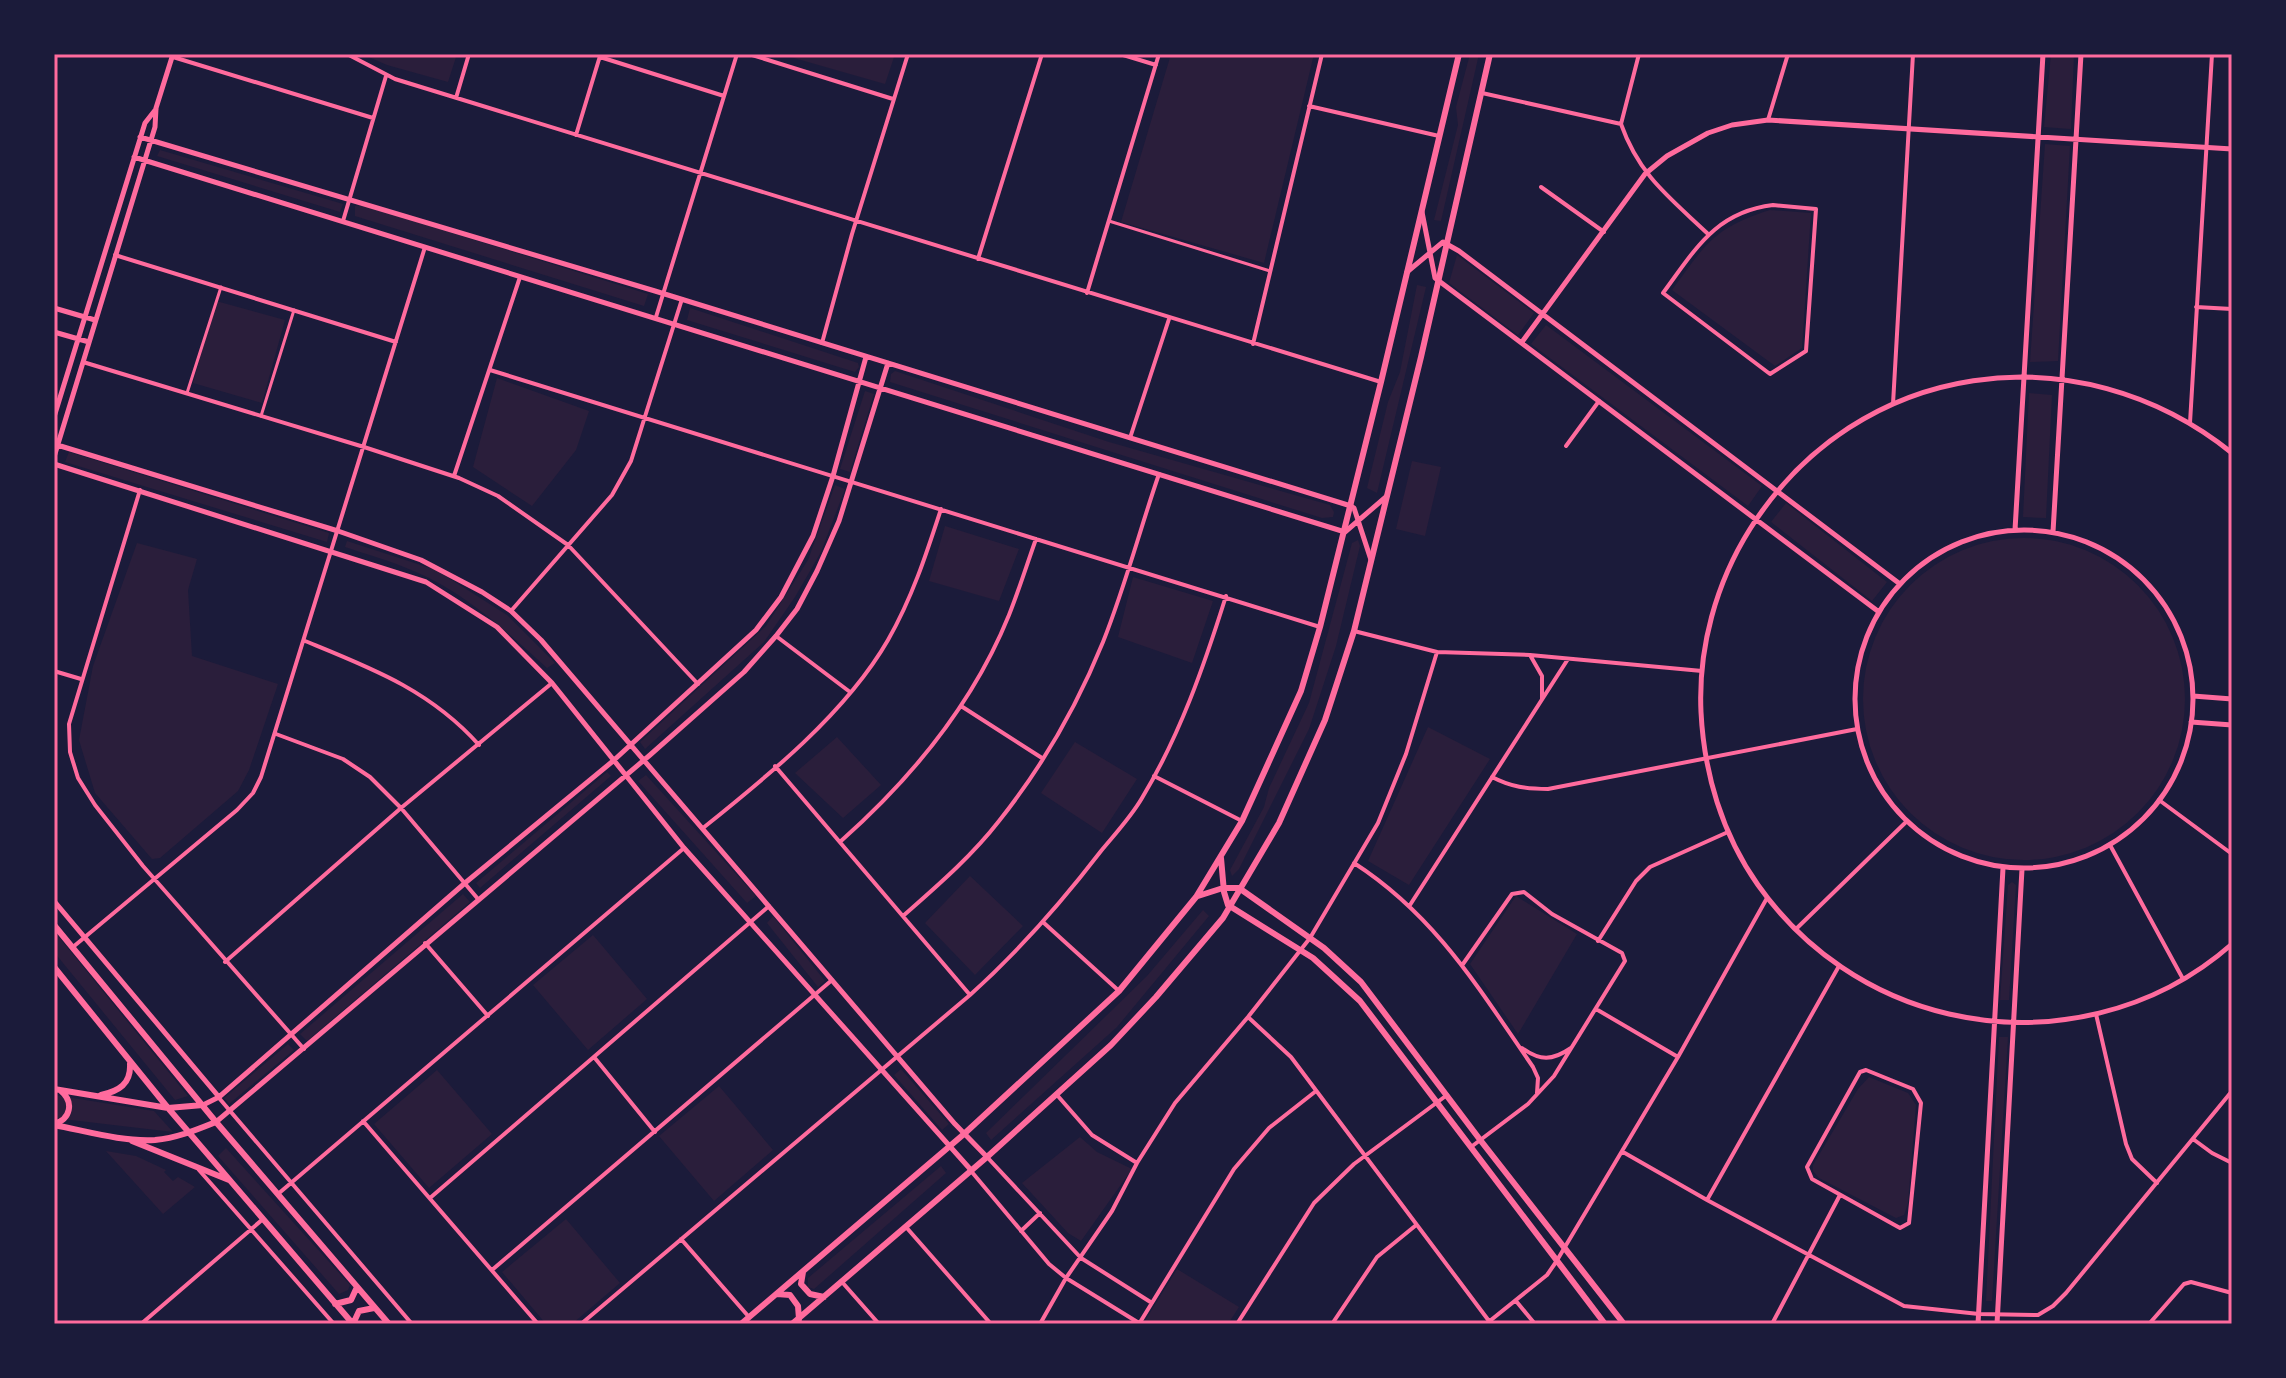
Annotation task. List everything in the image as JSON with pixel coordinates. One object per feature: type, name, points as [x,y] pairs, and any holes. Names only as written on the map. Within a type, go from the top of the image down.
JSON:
[{"type":"main road","points":[[741,1324],[964,1134],[1119,991],[1196,897],[1242,821],[1301,691],[1320,627],[1459,54]]},
{"type":"main road","points":[[795,1321],[987,1157],[1134,1022],[1230,907],[1279,823],[1325,720],[1354,631],[1490,54]]},
{"type":"main road","points":[[1221,858],[1226,903],[1301,951],[1336,977],[1360,1001],[1605,1324]]},
{"type":"main road","points":[[1196,897],[1223,888],[1241,890],[1310,938],[1361,982],[1624,1324]]},
{"type":"main road","points":[[54,925],[216,1122],[389,1324]]},
{"type":"main road","points":[[54,967],[168,1108],[353,1324],[359,1311],[375,1308]]},
{"type":"main road","points":[[93,1095],[113,1092],[123,1086],[130,1074],[129,1060]]},
{"type":"main road","points":[[57,1089],[168,1108],[203,1105]]},
{"type":"main road","points":[[54,1125],[64,1119],[69,1110],[67,1097],[57,1089]]},
{"type":"main road","points":[[54,1125],[154,1140],[216,1122]]},
{"type":"main road","points":[[125,1138],[231,1181]]},
{"type":"main road","points":[[803,1272],[801,1284],[810,1294],[824,1297]]},
{"type":"main road","points":[[335,1304],[351,1300],[357,1287]]},
{"type":"main road","points":[[777,1294],[790,1295],[798,1306],[795,1321]]},
{"type":"street","points":[[347,54],[386,76],[1381,382]]},
{"type":"street","points":[[456,98],[469,54]]},
{"type":"street","points":[[656,317],[737,54]]},
{"type":"street","points":[[749,54],[893,99]]},
{"type":"street","points":[[822,343],[908,54]]},
{"type":"street","points":[[978,259],[1042,54]]},
{"type":"street","points":[[1120,54],[1156,65]]},
{"type":"street","points":[[1087,293],[1159,54]]},
{"type":"street","points":[[1253,344],[1322,54]]},
{"type":"street","points":[[1639,54],[1621,124],[1630,150],[1645,174],[1707,233]]},
{"type":"street","points":[[1768,120],[1788,54]]},
{"type":"street","points":[[1893,404],[1913,54]]},
{"type":"street","points":[[2015,530],[2043,54]]},
{"type":"street","points":[[2053,532],[2081,54]]},
{"type":"street","points":[[2190,423],[2212,54]]},
{"type":"street","points":[[576,135],[601,55],[724,96]]},
{"type":"street","points":[[54,457],[151,140],[156,108],[172,56],[373,118]]},
{"type":"street","points":[[343,221],[386,76]]},
{"type":"street","points":[[1482,93],[1621,124]]},
{"type":"street","points":[[1309,106],[1439,136]]},
{"type":"street","points":[[54,417],[140,137],[156,108]]},
{"type":"street","points":[[1522,342],[1645,174],[1667,156],[1708,133],[1732,125],[1768,120],[2232,149]]},
{"type":"street","points":[[140,137],[664,293],[1351,506],[1371,560]]},
{"type":"street","points":[[134,157],[675,322],[1344,532],[1387,496]]},
{"type":"street","points":[[1541,187],[1604,232]]},
{"type":"street","points":[[1760,206],[1816,209],[1806,351],[1770,374],[1663,293],[1707,233],[1743,211],[1760,206]]},
{"type":"street","points":[[1422,211],[1433,274],[1438,280],[1879,612]]},
{"type":"street","points":[[1109,221],[1270,271]]},
{"type":"street","points":[[1407,272],[1440,243],[1446,242],[1900,584]]},
{"type":"street","points":[[73,947],[246,802],[261,777],[425,247]]},
{"type":"street","points":[[115,255],[396,342]]},
{"type":"street","points":[[454,476],[520,276]]},
{"type":"street","points":[[187,393],[221,287]]},
{"type":"street","points":[[511,611],[612,495],[631,461],[682,299]]},
{"type":"street","points":[[2196,307],[2232,309]]},
{"type":"street","points":[[54,308],[95,320]]},
{"type":"street","points":[[261,416],[294,310]]},
{"type":"street","points":[[1130,438],[1170,319]]},
{"type":"street","points":[[54,332],[89,342]]},
{"type":"street","points":[[203,1105],[219,1097],[465,883],[613,761],[756,630],[781,597],[813,536],[866,357]]},
{"type":"street","points":[[83,362],[454,476],[498,496],[568,545],[698,684]]},
{"type":"street","points":[[216,1122],[625,777],[744,672],[776,636],[797,609],[817,571],[852,482],[888,363]]},
{"type":"street","points":[[490,370],[1320,627]]},
{"type":"street","points":[[2232,453],[2190,423],[2120,392],[2062,378],[2024,376],[1951,385],[1893,404],[1860,421],[1827,444],[1777,491],[1756,519],[1734,556],[1718,596],[1705,646],[1700,701],[1711,784],[1739,855],[1767,898],[1796,930],[1839,966],[1876,988],[1915,1005],[1959,1017],[2013,1023],[2055,1021],[2096,1014],[2147,997],[2183,979],[2232,944]]},
{"type":"street","points":[[1566,446],[1599,401]]},
{"type":"street","points":[[56,445],[338,531],[421,560],[450,573],[511,611],[541,640],[964,1134],[1081,1258],[1152,1303]]},
{"type":"street","points":[[54,464],[426,582],[497,627],[552,683],[684,848],[971,1170],[1049,1264],[1139,1323],[1234,1169],[1269,1128],[1316,1091]]},
{"type":"street","points":[[903,916],[957,868],[997,824],[1062,729],[1092,668],[1159,474]]},
{"type":"street","points":[[140,490],[81,679],[69,724],[70,752],[78,778],[95,805],[154,880],[304,1049]]},
{"type":"street","points":[[703,828],[775,766],[850,692],[887,642],[920,576],[941,509]]},
{"type":"street","points":[[2015,530],[2053,532],[2097,546],[2126,564],[2148,584],[2172,617],[2187,655],[2193,696],[2191,722],[2181,761],[2159,800],[2145,817],[2110,845],[2060,865],[2003,868],[1962,858],[1942,848],[1906,822],[1875,781],[1857,729],[1855,698],[1858,668],[1866,639],[1879,612],[1900,584],[1923,564],[1956,544],[1989,533],[2015,530]]},
{"type":"street","points":[[841,841],[906,778],[961,706],[1009,615],[1036,539]]},
{"type":"street","points":[[581,1324],[970,995],[1043,923],[1141,801],[1202,672],[1226,596]]},
{"type":"street","points":[[1354,631],[1437,652],[1530,655],[1702,671]]},
{"type":"street","points":[[776,636],[850,692]]},
{"type":"street","points":[[305,641],[386,673],[461,724],[479,745]]},
{"type":"street","points":[[1040,1324],[1066,1278],[1112,1211],[1137,1163],[1175,1103],[1301,951],[1378,823],[1397,778],[1437,652]]},
{"type":"street","points":[[1530,655],[1542,676],[1541,701]]},
{"type":"street","points":[[1410,905],[1568,659]]},
{"type":"street","points":[[54,671],[81,679]]},
{"type":"street","points":[[225,962],[401,808],[552,683]]},
{"type":"street","points":[[2193,696],[2232,699]]},
{"type":"street","points":[[961,706],[1042,758]]},
{"type":"street","points":[[2191,722],[2232,725]]},
{"type":"street","points":[[1492,777],[1526,790],[1548,789],[1857,729]]},
{"type":"street","points":[[276,734],[357,767],[401,808],[478,899]]},
{"type":"street","points":[[775,766],[970,995]]},
{"type":"street","points":[[1154,776],[1242,821]]},
{"type":"street","points":[[2159,800],[2232,854]]},
{"type":"street","points":[[1796,930],[1906,822]]},
{"type":"street","points":[[1598,941],[1636,881],[1650,867],[1728,832]]},
{"type":"street","points":[[2110,845],[2183,979]]},
{"type":"street","points":[[278,1194],[684,848]]},
{"type":"street","points":[[1354,863],[1410,905],[1463,964],[1538,1078],[1537,1096]]},
{"type":"street","points":[[1978,1324],[2003,868]]},
{"type":"street","points":[[1997,1324],[2022,869]]},
{"type":"street","points":[[1463,964],[1512,894],[1518,891],[1622,953],[1625,961],[1554,1076],[1537,1096],[1469,1148]]},
{"type":"street","points":[[1248,1017],[1285,1050],[1487,1323],[1547,1275],[1556,1262],[1623,1152],[1767,898]]},
{"type":"street","points":[[54,901],[412,1324]]},
{"type":"street","points":[[430,1198],[769,906]]},
{"type":"street","points":[[1043,923],[1119,991]]},
{"type":"street","points":[[425,943],[488,1016]]},
{"type":"street","points":[[1707,1200],[1839,966]]},
{"type":"street","points":[[492,1270],[832,980]]},
{"type":"street","points":[[1596,1009],[1678,1057]]},
{"type":"street","points":[[2096,1014],[2126,1144],[2132,1159],[2157,1183]]},
{"type":"street","points":[[1519,1047],[1535,1058],[1548,1059],[1560,1056],[1573,1046]]},
{"type":"street","points":[[594,1057],[655,1132]]},
{"type":"street","points":[[1866,1070],[1913,1089],[1921,1103],[1909,1223],[1900,1228],[1840,1195],[1812,1179],[1807,1167],[1860,1072],[1866,1070]]},
{"type":"street","points":[[1623,1152],[1899,1304],[1979,1314],[2038,1315],[2053,1306],[2232,1091]]},
{"type":"street","points":[[1057,1095],[1092,1135],[1137,1163]]},
{"type":"street","points":[[1237,1324],[1314,1203],[1338,1177],[1365,1155],[1447,1095]]},
{"type":"street","points":[[363,1121],[538,1324]]},
{"type":"street","points":[[2193,1139],[2232,1163]]},
{"type":"street","points":[[197,1168],[334,1324]]},
{"type":"street","points":[[1772,1324],[1840,1195]]},
{"type":"street","points":[[1021,1231],[1040,1213]]},
{"type":"street","points":[[141,1324],[263,1219]]},
{"type":"street","points":[[1332,1324],[1377,1257],[1415,1226]]},
{"type":"street","points":[[906,1227],[991,1324]]},
{"type":"street","points":[[681,1239],[749,1317]]},
{"type":"street","points":[[842,1282],[879,1324]]},
{"type":"street","points":[[2149,1324],[2184,1284],[2191,1282],[2232,1293]]},
{"type":"street","points":[[1516,1300],[1535,1324]]},
{"type":"shaded area","points":[[362,54],[457,54],[448,82],[387,65]]},
{"type":"shaded area","points":[[780,54],[895,54],[885,84]]},
{"type":"shaded area","points":[[1171,54],[1314,54],[1264,263],[1121,222]]},
{"type":"shaded area","points":[[1470,54],[1479,54],[1441,221],[1434,220],[1458,125],[1456,107]]},
{"type":"shaded area","points":[[2051,54],[2074,54],[2071,129],[2044,127]]},
{"type":"shaded area","points":[[2045,144],[2070,146],[2058,361],[2030,362]]},
{"type":"shaded area","points":[[160,150],[343,204],[340,212],[157,156]]},
{"type":"shaded area","points":[[362,205],[648,294],[644,306],[355,216],[355,206]]},
{"type":"shaded area","points":[[1770,210],[1811,213],[1802,348],[1775,366],[1672,290],[1703,249],[1723,231]]},
{"type":"shaded area","points":[[1457,255],[1534,313],[1518,335],[1449,283]]},
{"type":"shaded area","points":[[1417,285],[1426,287],[1377,493],[1367,488],[1388,402],[1400,372]]},
{"type":"shaded area","points":[[216,301],[285,320],[262,403],[193,383]]},
{"type":"shaded area","points":[[690,308],[858,363],[859,367],[855,372],[687,320]]},
{"type":"shaded area","points":[[1546,325],[1762,486],[1748,506],[1531,344]]},
{"type":"shaded area","points":[[895,371],[1109,442],[1330,505],[1333,517],[1322,518],[890,382],[891,374]]},
{"type":"shaded area","points":[[497,378],[589,411],[576,450],[532,506],[473,467]]},
{"type":"shaded area","points":[[865,391],[874,394],[850,472],[840,469]]},
{"type":"shaded area","points":[[2029,393],[2052,395],[2046,518],[2023,517]]},
{"type":"shaded area","points":[[69,452],[329,533],[327,542],[65,462]]},
{"type":"shaded area","points":[[1412,461],[1441,467],[1425,536],[1396,529]]},
{"type":"shaded area","points":[[835,485],[845,489],[821,552],[764,642],[645,749],[640,742],[766,626],[808,560]]},
{"type":"shaded area","points":[[1786,503],[1887,582],[1872,601],[1771,522]]},
{"type":"shaded area","points":[[945,526],[1019,549],[999,601],[929,581]]},
{"type":"shaded area","points":[[2024,538],[2071,545],[2100,557],[2138,585],[2166,623],[2178,652],[2185,699],[2178,746],[2166,775],[2138,813],[2100,841],[2071,853],[2024,860],[1977,853],[1948,841],[1910,813],[1882,775],[1870,746],[1863,699],[1870,652],[1882,623],[1910,585],[1948,557],[1977,545]]},
{"type":"shaded area","points":[[1358,540],[1360,546],[1336,646],[1309,729],[1239,869],[1232,876],[1230,870],[1264,807],[1269,788],[1309,703],[1352,543]]},
{"type":"shaded area","points":[[347,541],[436,570],[507,615],[555,663],[547,668],[486,615],[435,581],[408,568],[345,547]]},
{"type":"shaded area","points":[[137,543],[197,559],[188,590],[192,656],[278,684],[249,770],[238,791],[160,858],[152,859],[95,793],[79,740],[93,666]]},
{"type":"shaded area","points":[[1133,577],[1213,601],[1192,663],[1118,637]]},
{"type":"shaded area","points":[[1428,727],[1490,759],[1409,885],[1368,861]]},
{"type":"shaded area","points":[[837,737],[881,785],[843,818],[795,773]]},
{"type":"shaded area","points":[[1075,742],[1137,779],[1102,833],[1041,793]]},
{"type":"shaded area","points":[[607,772],[611,776],[480,888],[476,883]]},
{"type":"shaded area","points":[[646,775],[756,896],[747,903],[638,781]]},
{"type":"shaded area","points":[[970,876],[1023,926],[975,975],[925,923]]},
{"type":"shaded area","points":[[2012,882],[2016,885],[2009,1000],[2000,1000],[2008,885]]},
{"type":"shaded area","points":[[463,894],[470,902],[307,1041],[300,1034]]},
{"type":"shaded area","points":[[1516,896],[1577,934],[1518,1034],[1470,964]]},
{"type":"shaded area","points":[[1203,910],[1209,916],[1117,1027],[991,1140],[986,1133],[1147,976]]},
{"type":"shaded area","points":[[773,916],[825,981],[818,987],[767,923]]},
{"type":"shaded area","points":[[54,931],[188,1096],[175,1100],[54,952]]},
{"type":"shaded area","points":[[593,935],[647,999],[588,1050],[533,985]]},
{"type":"shaded area","points":[[1999,1037],[2008,1037],[1992,1301],[1986,1301]]},
{"type":"shaded area","points":[[288,1044],[294,1050],[229,1104],[224,1098]]},
{"type":"shaded area","points":[[901,1069],[949,1124],[942,1130],[894,1075]]},
{"type":"shaded area","points":[[437,1070],[492,1134],[429,1188],[374,1124]]},
{"type":"shaded area","points":[[1869,1077],[1908,1093],[1916,1105],[1908,1203],[1904,1215],[1896,1218],[1819,1178],[1813,1171],[1813,1165],[1858,1089]]},
{"type":"shaded area","points":[[719,1086],[773,1150],[714,1201],[659,1136]]},
{"type":"shaded area","points":[[54,1095],[154,1111],[173,1132],[54,1118]]},
{"type":"shaded area","points":[[1080,1137],[1097,1152],[1132,1169],[1081,1241],[1068,1233],[1022,1183]]},
{"type":"shaded area","points":[[226,1148],[350,1285],[348,1290],[339,1294],[218,1156]]},
{"type":"shaded area","points":[[106,1151],[136,1156],[166,1170],[164,1172],[173,1181],[178,1177],[195,1187],[163,1214]]},
{"type":"shaded area","points":[[941,1166],[946,1173],[814,1289],[808,1287],[808,1278]]},
{"type":"shaded area","points":[[566,1219],[620,1283],[572,1324],[546,1324],[502,1272]]},
{"type":"shaded area","points":[[1177,1269],[1239,1307],[1228,1324],[1143,1324]]}]
